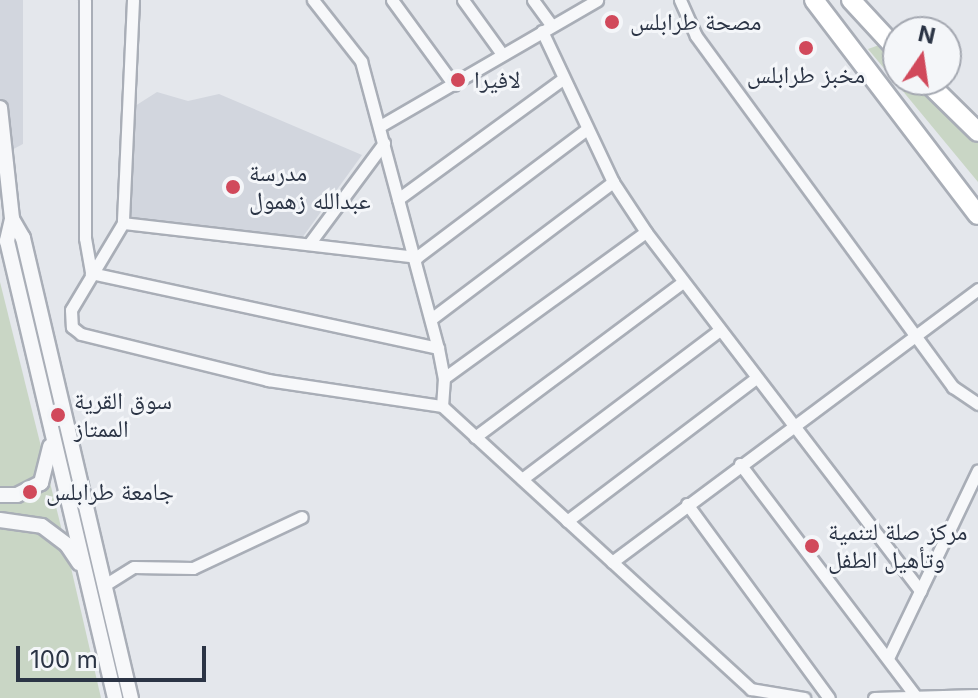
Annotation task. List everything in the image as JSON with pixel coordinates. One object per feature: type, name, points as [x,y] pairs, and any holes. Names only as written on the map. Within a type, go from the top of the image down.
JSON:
[{"type":"highway","points":[[814,0],[978,215]]},
{"type":"highway","points":[[851,0],[882,34]]},
{"type":"highway","points":[[941,96],[978,132]]},
{"type":"highway","points":[[942,166],[978,196]]},
{"type":"street","points":[[85,0],[85,238],[91,273]]},
{"type":"street","points":[[133,0],[123,223],[91,273],[69,320],[81,334],[268,380],[442,406],[751,689],[804,698]]},
{"type":"street","points":[[313,0],[354,47],[380,126],[398,199],[417,257],[438,348],[444,378],[442,406]]},
{"type":"street","points":[[392,0],[454,85]]},
{"type":"street","points":[[463,0],[502,54]]},
{"type":"street","points":[[533,0],[564,78],[613,182],[646,232],[755,379],[920,591]]},
{"type":"street","points":[[380,126],[597,0]]},
{"type":"street","points":[[680,0],[696,36],[920,335],[953,387],[978,404]]},
{"type":"street","points":[[398,199],[564,78]]},
{"type":"street","points":[[0,108],[12,219],[7,241],[115,698]]},
{"type":"street","points":[[123,223],[417,257],[587,129]]},
{"type":"street","points":[[309,244],[384,143]]},
{"type":"street","points":[[431,319],[613,182]]},
{"type":"street","points":[[12,219],[23,238],[131,698]]},
{"type":"street","points":[[444,378],[646,232]]},
{"type":"street","points":[[91,273],[438,348]]},
{"type":"street","points":[[475,437],[683,282]]},
{"type":"street","points":[[612,562],[791,425],[920,335],[978,289]]},
{"type":"street","points":[[522,479],[720,330]]},
{"type":"street","points":[[567,521],[755,379]]},
{"type":"street","points":[[0,495],[17,495],[41,483],[50,461],[51,426]]},
{"type":"street","points":[[740,464],[916,697]]},
{"type":"street","points":[[888,658],[978,470]]},
{"type":"street","points":[[966,494],[978,500]]},
{"type":"street","points":[[687,504],[829,698]]},
{"type":"street","points":[[103,586],[134,567],[193,568],[302,517]]},
{"type":"street","points":[[0,520],[31,522],[55,533],[83,569]]},
{"type":"street","points":[[874,698],[978,695]]},
{"type":"shaded area","points":[[0,0],[23,0],[23,144],[0,156]]},
{"type":"shaded area","name":"مدرسة عبدالله زهمول","points":[[157,92],[188,101],[219,94],[362,155],[302,238],[126,219],[135,106]]},
{"type":"green space","points":[[882,44],[882,66],[868,49]]},
{"type":"green space","points":[[907,96],[932,96],[978,141],[978,182]]},
{"type":"green space","name":"جامعة طرابلس","points":[[0,282],[69,559],[101,698],[0,698]]},
{"type":"place","name":"مصحة طرابلس","points":[[612,22]]},
{"type":"place","name":"مخبز طرابلس","points":[[806,48]]},
{"type":"place","name":"لافيرا","points":[[458,80]]},
{"type":"place","name":"مدرسة عبدالله زهمول","points":[[233,187]]},
{"type":"place","name":"سوق القرية الممتاز","points":[[58,415]]},
{"type":"place","name":"جامعة طرابلس","points":[[30,492]]},
{"type":"place","name":"مركز صلة لتنمية وتأهيل الطفل","points":[[812,546]]}]
